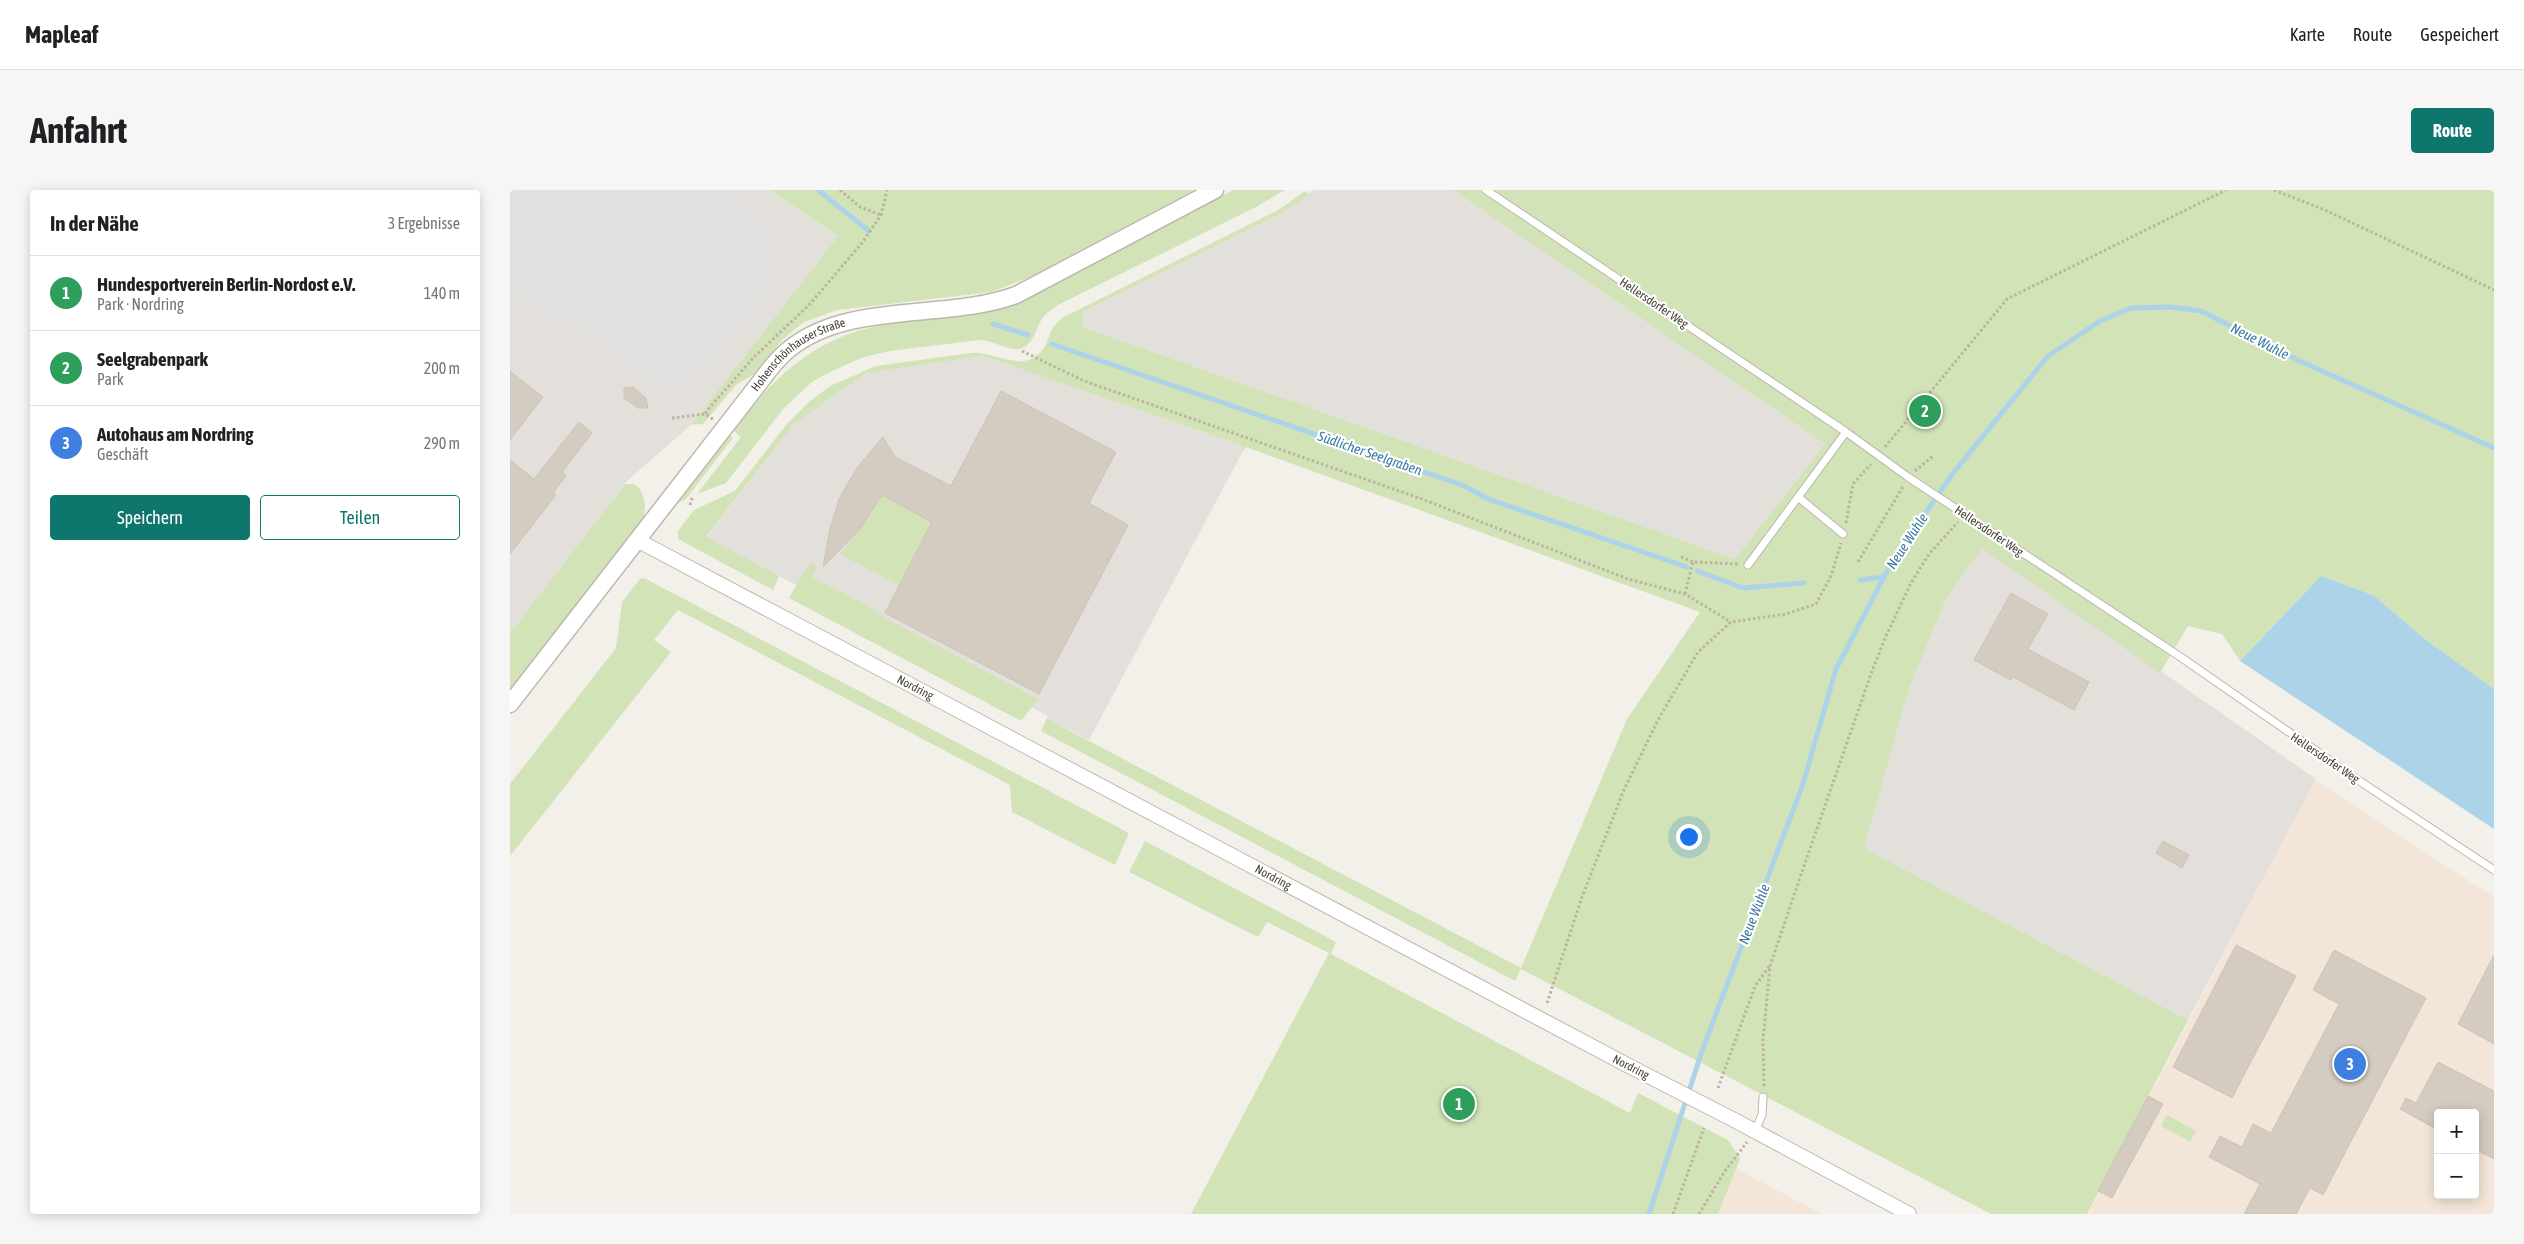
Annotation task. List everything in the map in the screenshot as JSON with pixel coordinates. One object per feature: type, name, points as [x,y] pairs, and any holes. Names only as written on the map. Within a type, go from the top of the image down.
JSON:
[{"type":"street","name":"Hohenschönhauser Straße","points":[[510,704],[773,365],[788,350],[805,338],[859,320],[1005,299],[1026,290],[1215,190]]},
{"type":"street","name":"Nordring","points":[[637,540],[1909,1214]]},
{"type":"lane","name":"Hellersdorfer Weg","points":[[1486,190],[1846,432],[1924,488],[2494,870]]},
{"type":"lane","points":[[1748,565],[1846,432]]},
{"type":"lane","points":[[1798,497],[1844,534]]},
{"type":"lane","points":[[1755,1131],[1762,1115],[1763,1097]]},
{"type":"path","points":[[840,190],[860,207],[881,215]]},
{"type":"path","points":[[711,406],[754,357],[809,305],[862,243],[881,215],[887,190]]},
{"type":"path","points":[[1547,1003],[1582,897],[1623,792],[1640,754],[1698,652],[1732,622],[1786,614],[1816,604],[1831,576],[1844,534],[1853,484],[2007,299],[2226,190]]},
{"type":"path","points":[[2274,190],[2325,210],[2494,290]]},
{"type":"path","points":[[1022,351],[1084,381],[1422,499],[1628,579],[1685,594],[1732,622]]},
{"type":"path","points":[[672,418],[705,414]]},
{"type":"path","points":[[1858,562],[1908,477],[1933,456]]},
{"type":"path","points":[[1763,1097],[1765,1069],[1763,1040],[1770,966],[1872,671],[1911,583],[1929,554],[1965,514]]},
{"type":"path","points":[[1681,557],[1692,562],[1748,565]]},
{"type":"path","points":[[1685,594],[1692,562]]},
{"type":"path","points":[[1718,1088],[1755,986],[1770,966]]},
{"type":"path","points":[[1673,1214],[1704,1128]]},
{"type":"path","points":[[1699,1214],[1725,1171],[1755,1131]]},
{"type":"shaded area","points":[[510,190],[769,190],[838,236],[691,425],[628,480],[510,633]]},
{"type":"shaded area","points":[[510,190],[726,190],[769,218],[765,231],[777,241],[780,254],[779,265],[788,270],[706,377],[697,370],[684,390],[657,391],[573,327],[565,337],[510,295]]},
{"type":"shaded area","points":[[1314,190],[1453,190],[1825,444],[1735,559],[1083,327],[1081,312],[1282,213]]},
{"type":"shaded area","points":[[983,356],[1243,446],[1243,451],[1089,740],[1049,720],[1048,716],[706,538],[793,425],[866,373]]},
{"type":"shaded area","points":[[1982,547],[2316,779],[2188,1020],[1864,848],[1909,689],[1946,599]]},
{"type":"shaded area","points":[[2315,780],[2494,897],[2494,1214],[2088,1214]]},
{"type":"shaded area","points":[[1735,1168],[1822,1214],[1718,1214]]},
{"type":"green space","points":[[769,190],[1194,190],[1030,277],[991,292],[837,310],[804,322],[783,339],[753,375],[736,385],[703,424],[691,425],[838,236]]},
{"type":"green space","points":[[1233,190],[1285,190],[1256,207],[1058,305],[1043,317],[1033,338],[1025,347],[1020,349],[980,340],[889,351],[861,358],[830,372],[812,382],[784,408],[726,483],[697,494],[741,437],[733,430],[763,394],[795,364],[832,341],[854,332],[877,326],[981,313],[1012,305]]},
{"type":"green space","points":[[1453,190],[2494,190],[2494,689],[2426,640],[2373,595],[2321,576],[2240,661],[2222,634],[2188,626],[2160,673],[1982,548],[1946,599],[1909,689],[1864,848],[2188,1020],[2087,1214],[1991,1214],[1521,969],[1515,981],[1041,731],[1048,716],[1049,720],[1521,968],[1627,719],[1700,612],[1246,447],[1243,451],[1243,446],[983,356],[866,373],[793,425],[706,537],[779,576],[773,590],[678,539],[678,531],[694,510],[735,491],[786,425],[809,402],[830,386],[876,366],[971,353],[980,353],[1017,361],[1033,358],[1041,352],[1054,326],[1064,317],[1280,209],[1305,191],[1309,194],[1282,213],[1082,312],[1083,327],[1735,559],[1825,444]]},
{"type":"green space","points":[[729,435],[733,438],[685,500],[677,503]]},
{"type":"green space","points":[[625,484],[634,484],[643,494],[645,503],[644,517],[510,691],[510,633]]},
{"type":"green space","points":[[882,495],[932,522],[899,585],[840,554],[869,518]]},
{"type":"green space","points":[[812,563],[817,566],[811,577],[878,611],[877,614],[1038,699],[1021,721],[789,598],[803,573]]},
{"type":"green space","points":[[644,578],[1129,833],[1115,865],[1012,812],[1010,785],[678,610],[654,640],[671,652],[510,856],[510,784],[616,648],[622,602],[640,579]]},
{"type":"green space","points":[[1145,841],[1336,942],[1331,954],[1630,1113],[1638,1093],[1728,1140],[1740,1159],[1718,1214],[1191,1214],[1329,953],[1267,922],[1258,937],[1129,872]]},
{"type":"green space","points":[[2167,1115],[2196,1131],[2190,1142],[2161,1126]]},
{"type":"water","points":[[2321,576],[2373,595],[2426,640],[2494,689],[2494,829],[2240,661]]},
{"type":"building","points":[[510,371],[543,397],[510,440]]},
{"type":"building","points":[[633,387],[646,398],[648,408],[638,408],[624,398],[624,388]]},
{"type":"building","points":[[1001,391],[1116,452],[1089,503],[1128,525],[1039,694],[885,613],[932,522],[882,495],[861,528],[823,567],[830,529],[839,499],[857,468],[883,437],[895,457],[951,486]]},
{"type":"building","points":[[579,422],[592,433],[562,472],[566,476],[553,493],[556,495],[510,554],[510,460],[534,479]]},
{"type":"building","points":[[2011,593],[2048,614],[2028,649],[2089,682],[2074,710],[2013,677],[2011,680],[1974,660]]},
{"type":"building","points":[[2163,841],[2189,855],[2182,868],[2156,853]]},
{"type":"building","points":[[2236,945],[2296,976],[2232,1098],[2173,1067]]},
{"type":"building","points":[[2334,950],[2426,998],[2323,1195],[2310,1188],[2296,1214],[2244,1214],[2260,1184],[2209,1157],[2220,1136],[2242,1147],[2253,1124],[2271,1133],[2339,1004],[2313,990]]},
{"type":"building","points":[[2494,955],[2494,1044],[2458,1024]]},
{"type":"building","points":[[2438,1062],[2494,1091],[2494,1159],[2479,1151],[2479,1109],[2434,1109],[2434,1128],[2400,1109],[2406,1098],[2416,1103]]},
{"type":"building","points":[[2148,1096],[2163,1104],[2112,1198],[2098,1191]]},
{"type":"waterway","name":"Südlicher Seelgraben","points":[[818,190],[869,231]]},
{"type":"waterway","name":"Neue Wuhle","points":[[1649,1214],[1702,1051],[1803,784],[1836,669],[1895,556],[1954,472],[2048,356],[2100,321],[2131,308],[2170,307],[2201,311],[2302,362],[2494,448]]},
{"type":"waterway","name":"Südlicher Seelgraben","points":[[993,324],[1028,335]]},
{"type":"waterway","name":"Südlicher Seelgraben","points":[[1052,344],[1462,485],[1488,499],[1687,567]]},
{"type":"waterway","name":"Südlicher Seelgraben","points":[[1697,571],[1743,588],[1804,583]]},
{"type":"waterway","points":[[1860,580],[1883,577]]},
{"type":"place","name":"Seelgrabenpark","points":[[1925,411]]},
{"type":"place","name":"Autohaus am Nordring","points":[[2350,1064]]},
{"type":"place","name":"Hundesportverein Berlin-Nordost e.V.","points":[[1459,1104]]}]
